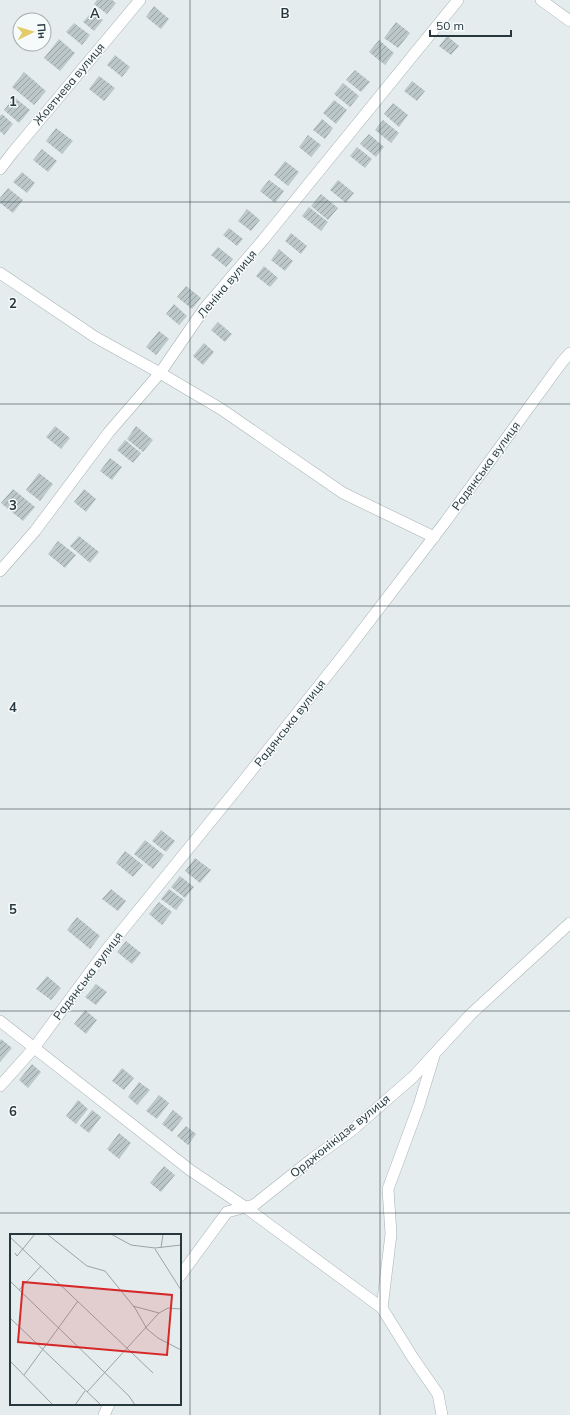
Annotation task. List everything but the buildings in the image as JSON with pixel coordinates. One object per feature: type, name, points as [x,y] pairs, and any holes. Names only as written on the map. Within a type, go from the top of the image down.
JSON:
[{"type":"street","name":"Жовтнева вулиця","points":[[0,169],[140,0]]},
{"type":"street","name":"Леніна вулиця","points":[[0,571],[35,531],[109,432],[160,373],[204,309],[263,240],[458,0]]},
{"type":"street","points":[[541,0],[570,21]]},
{"type":"street","points":[[0,274],[96,337],[221,410],[343,493],[434,537]]},
{"type":"street","name":"Радянська вулиця","points":[[0,1086],[34,1048],[107,949],[335,666],[434,537],[570,353]]},
{"type":"street","name":"Орджонікідзе вулиця","points":[[181,1275],[227,1212],[254,1205],[351,1131],[413,1077],[471,1014],[570,923]]},
{"type":"street","points":[[0,1021],[190,1170],[246,1207],[382,1308],[413,1358],[438,1394],[442,1415]]},
{"type":"street","points":[[382,1308],[391,1234],[388,1189],[419,1105],[434,1053]]},
{"type":"street","points":[[104,1415],[109,1405]]}]
